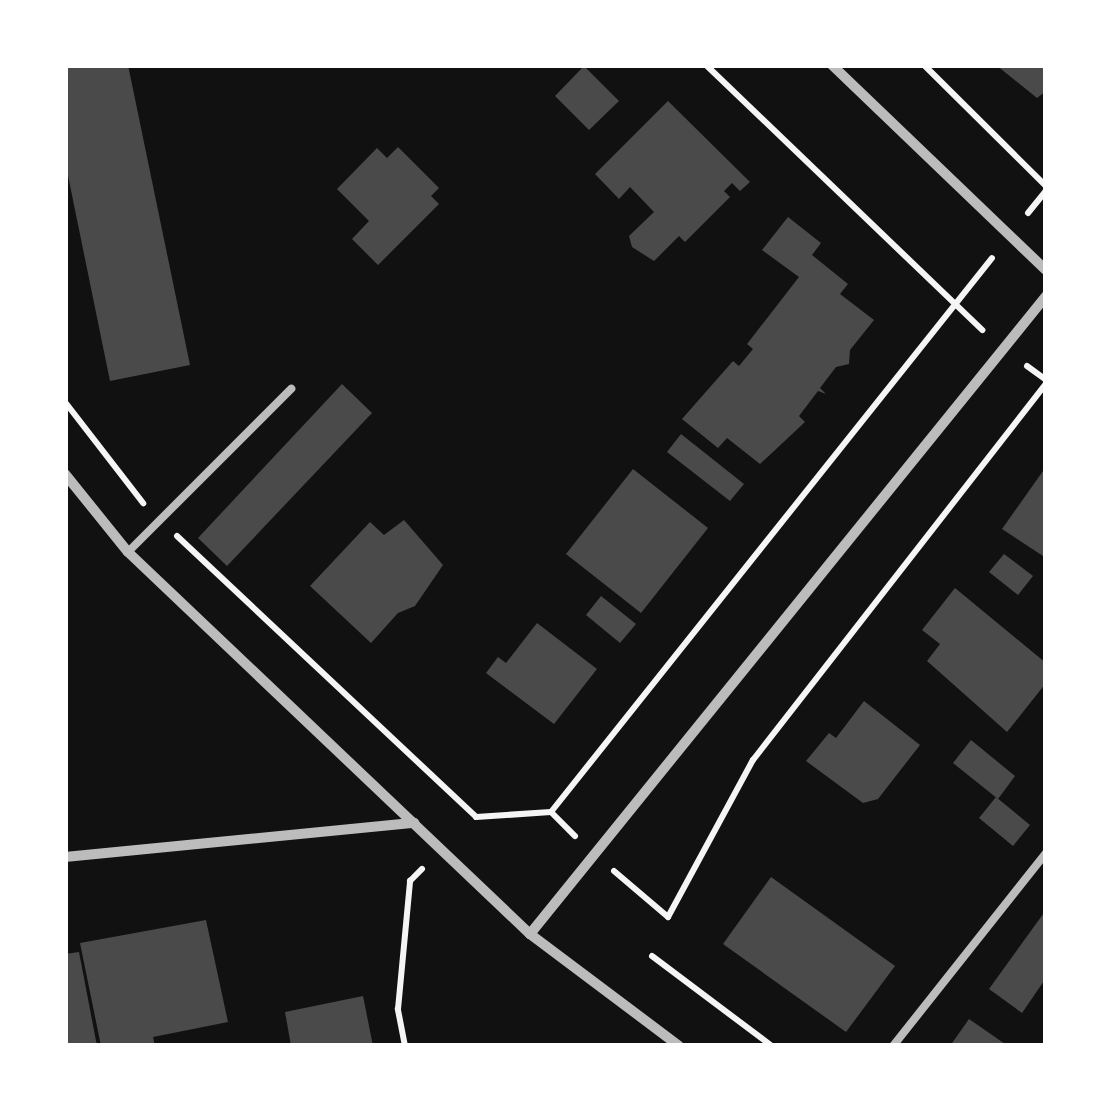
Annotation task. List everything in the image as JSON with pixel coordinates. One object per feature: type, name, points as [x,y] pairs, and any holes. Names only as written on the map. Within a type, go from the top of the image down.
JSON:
[{"type":"street","points":[[832,65],[1046,270]]},
{"type":"street","points":[[530,934],[1046,296]]},
{"type":"street","points":[[65,474],[128,552],[530,934],[674,1045]]},
{"type":"street","points":[[65,857],[414,823]]},
{"type":"lane","points":[[128,552],[291,388]]},
{"type":"lane","points":[[893,1046],[1046,853]]},
{"type":"path","points":[[668,916],[753,760],[1046,382],[953,308],[706,65]]},
{"type":"path","points":[[405,1046],[398,1009],[410,880],[476,816],[552,812],[1046,188],[924,65]]},
{"type":"path","points":[[65,402],[120,479],[160,520],[476,816]]},
{"type":"path","points":[[652,956],[772,1046]]},
{"type":"building","points":[[65,65],[128,65],[190,365],[110,381],[65,161]]},
{"type":"building","points":[[996,65],[1046,65],[1046,91],[1037,98]]},
{"type":"building","points":[[584,66],[619,101],[589,130],[555,96]]},
{"type":"building","points":[[668,101],[750,182],[740,191],[732,183],[724,191],[730,197],[685,242],[679,236],[654,261],[632,247],[629,236],[654,212],[630,187],[619,199],[595,174]]},
{"type":"building","points":[[398,147],[439,188],[431,196],[439,204],[378,265],[352,239],[369,221],[337,189],[377,148],[387,158]]},
{"type":"building","points":[[788,217],[821,243],[812,255],[848,284],[840,294],[874,320],[850,350],[849,364],[836,367],[820,388],[826,394],[818,391],[799,416],[805,422],[760,464],[727,438],[718,448],[682,419],[733,361],[739,366],[753,349],[747,344],[799,277],[762,250]]},
{"type":"building","points":[[342,384],[372,413],[227,566],[198,538]]},
{"type":"building","points":[[681,434],[744,484],[730,501],[667,452]]},
{"type":"building","points":[[633,469],[708,528],[641,613],[566,554]]},
{"type":"building","points":[[1043,471],[1046,473],[1046,558],[1002,529]]},
{"type":"building","points":[[404,520],[443,565],[415,606],[398,613],[371,643],[310,586],[370,522],[384,535]]},
{"type":"building","points":[[1004,554],[1033,576],[1018,595],[989,572]]},
{"type":"building","points":[[955,588],[1046,663],[1046,683],[1007,732],[927,661],[940,644],[922,630]]},
{"type":"building","points":[[601,596],[636,624],[620,643],[586,615]]},
{"type":"building","points":[[537,623],[597,669],[554,724],[486,673],[498,657],[506,663]]},
{"type":"building","points":[[864,701],[920,745],[878,799],[863,803],[806,761],[829,733],[836,738]]},
{"type":"building","points":[[971,740],[1015,776],[998,799],[953,763]]},
{"type":"building","points":[[996,797],[1030,825],[1013,846],[979,818]]},
{"type":"building","points":[[771,877],[895,966],[846,1032],[723,944]]},
{"type":"building","points":[[1046,910],[1046,978],[1022,1013],[989,989]]},
{"type":"building","points":[[206,920],[228,1022],[153,1037],[155,1046],[101,1046],[80,943]]},
{"type":"building","points":[[79,952],[97,1046],[65,1046],[65,954]]},
{"type":"building","points":[[363,996],[373,1046],[291,1046],[285,1012]]},
{"type":"building","points":[[969,1019],[1008,1046],[950,1046]]}]
